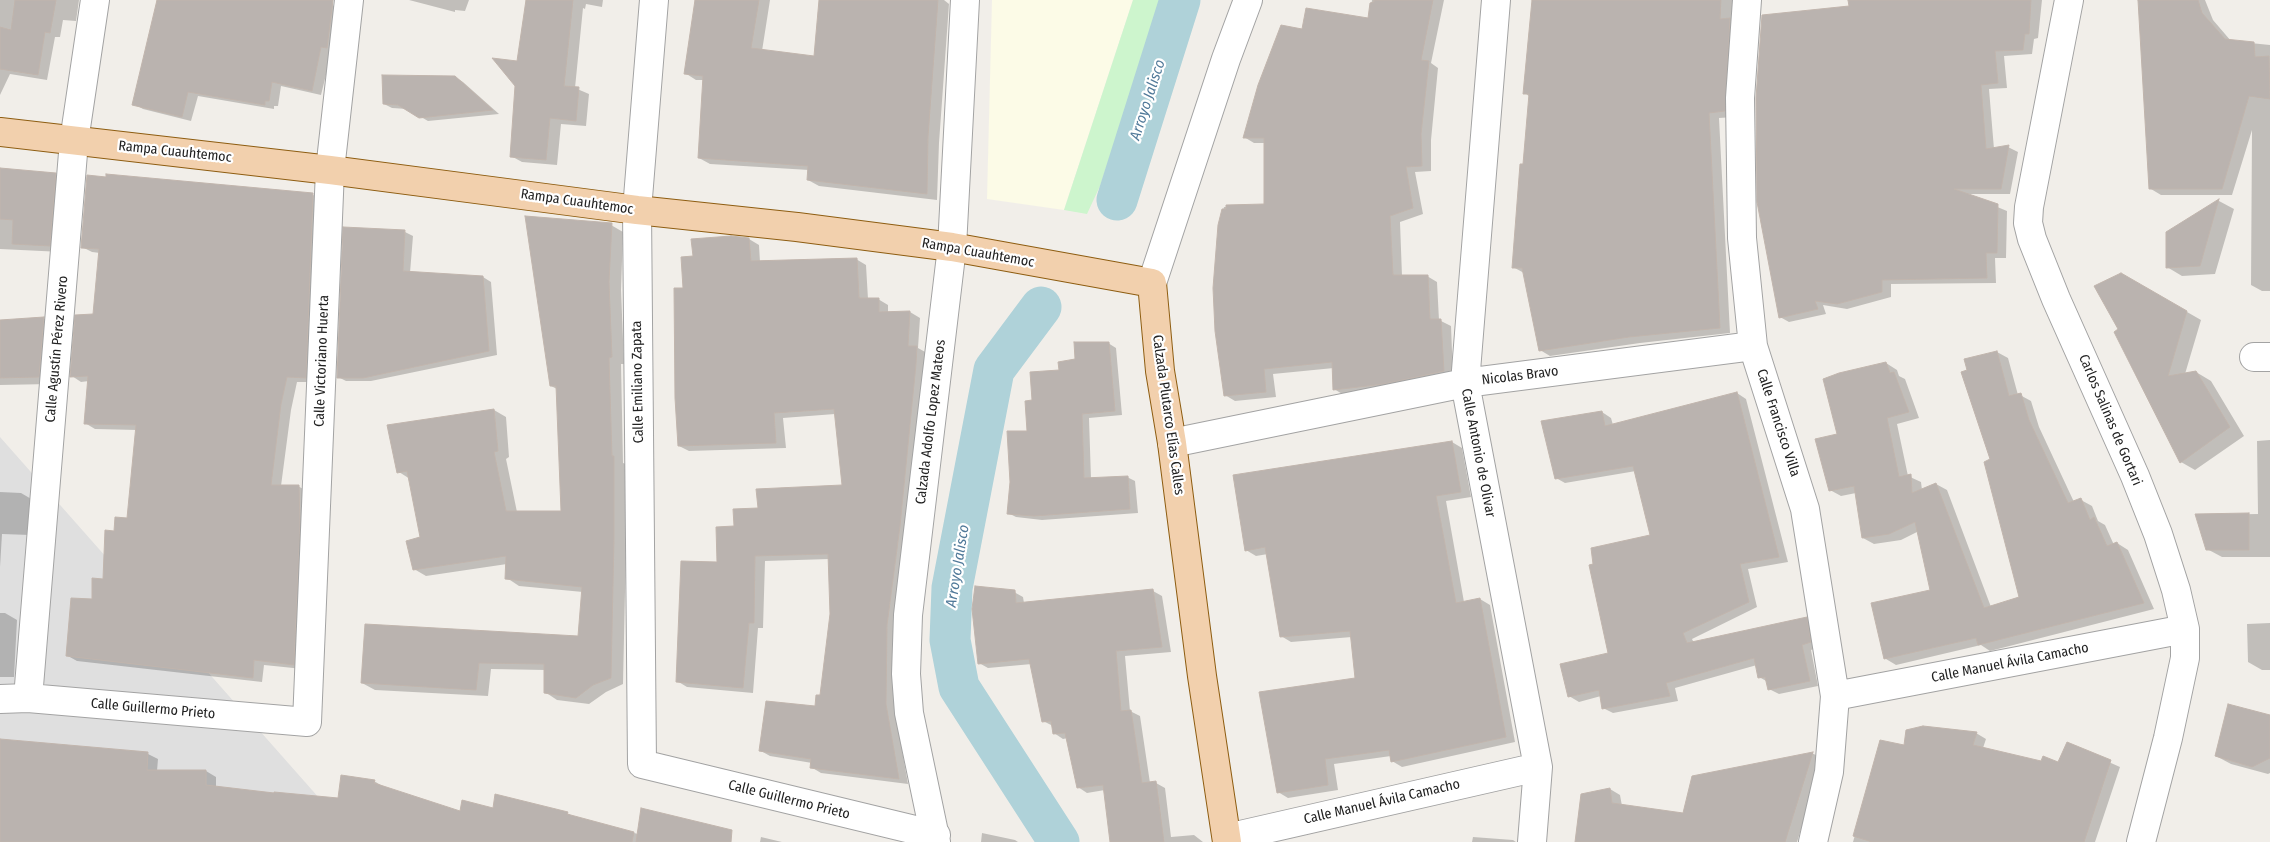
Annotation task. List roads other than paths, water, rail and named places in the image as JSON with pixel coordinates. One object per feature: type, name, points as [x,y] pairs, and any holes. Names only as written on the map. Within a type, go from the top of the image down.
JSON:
[{"type":"main road","name":"Rampa Cuauhtemoc","points":[[0,132],[330,170],[637,210],[797,226],[952,247],[1152,283]]},
{"type":"main road","name":"Calzada Plutarco Elías Calles","points":[[1152,283],[1160,371],[1172,443],[1202,676],[1227,840]]},
{"type":"street","name":"Calle Agustín Pérez Rivero","points":[[28,698],[74,141],[95,0]]},
{"type":"street","name":"Calle Victoriano Huerta","points":[[307,722],[330,170],[349,0]]},
{"type":"street","name":"Calle Emiliano Zapata","points":[[642,764],[637,210],[654,0]]},
{"type":"street","name":"Calzada Adolfo Lopez Mateos","points":[[936,839],[910,712],[906,674],[908,615],[952,247],[965,0]]},
{"type":"street","name":"Calzada Plutarco Elías Calles","points":[[1152,283],[1226,58],[1248,0]]},
{"type":"street","name":"Calle Antonio de Olivar","points":[[1496,0],[1464,383],[1538,767],[1532,842]]},
{"type":"street","name":"Calle Francisco Villa","points":[[1747,0],[1740,98],[1742,238],[1754,346],[1805,509],[1835,696],[1829,772],[1813,842]]},
{"type":"street","name":"Carlos Salinas de Gortari","points":[[2069,0],[2029,207],[2028,223],[2032,239],[2056,299],[2119,440],[2158,534],[2176,590],[2185,629],[2185,658],[2168,738],[2141,842]]},
{"type":"street","name":"Nicolas Bravo","points":[[1172,443],[1464,383],[1754,346]]},
{"type":"street","name":"Calle Manuel Ávila Camacho","points":[[1835,696],[2185,629]]},
{"type":"street","name":"Calle Guillermo Prieto","points":[[0,699],[28,698],[307,722]]},
{"type":"street","name":"Calle Guillermo Prieto","points":[[642,764],[936,839]]},
{"type":"street","name":"Calle Manuel Ávila Camacho","points":[[1227,840],[1538,767]]},
{"type":"waterway","name":"Arroyo Jalisco","points":[[1117,200],[1180,0]]},
{"type":"waterway","name":"Arroyo Jalisco","points":[[1041,307],[994,370],[952,588],[950,640],[959,687],[1059,842]]}]
